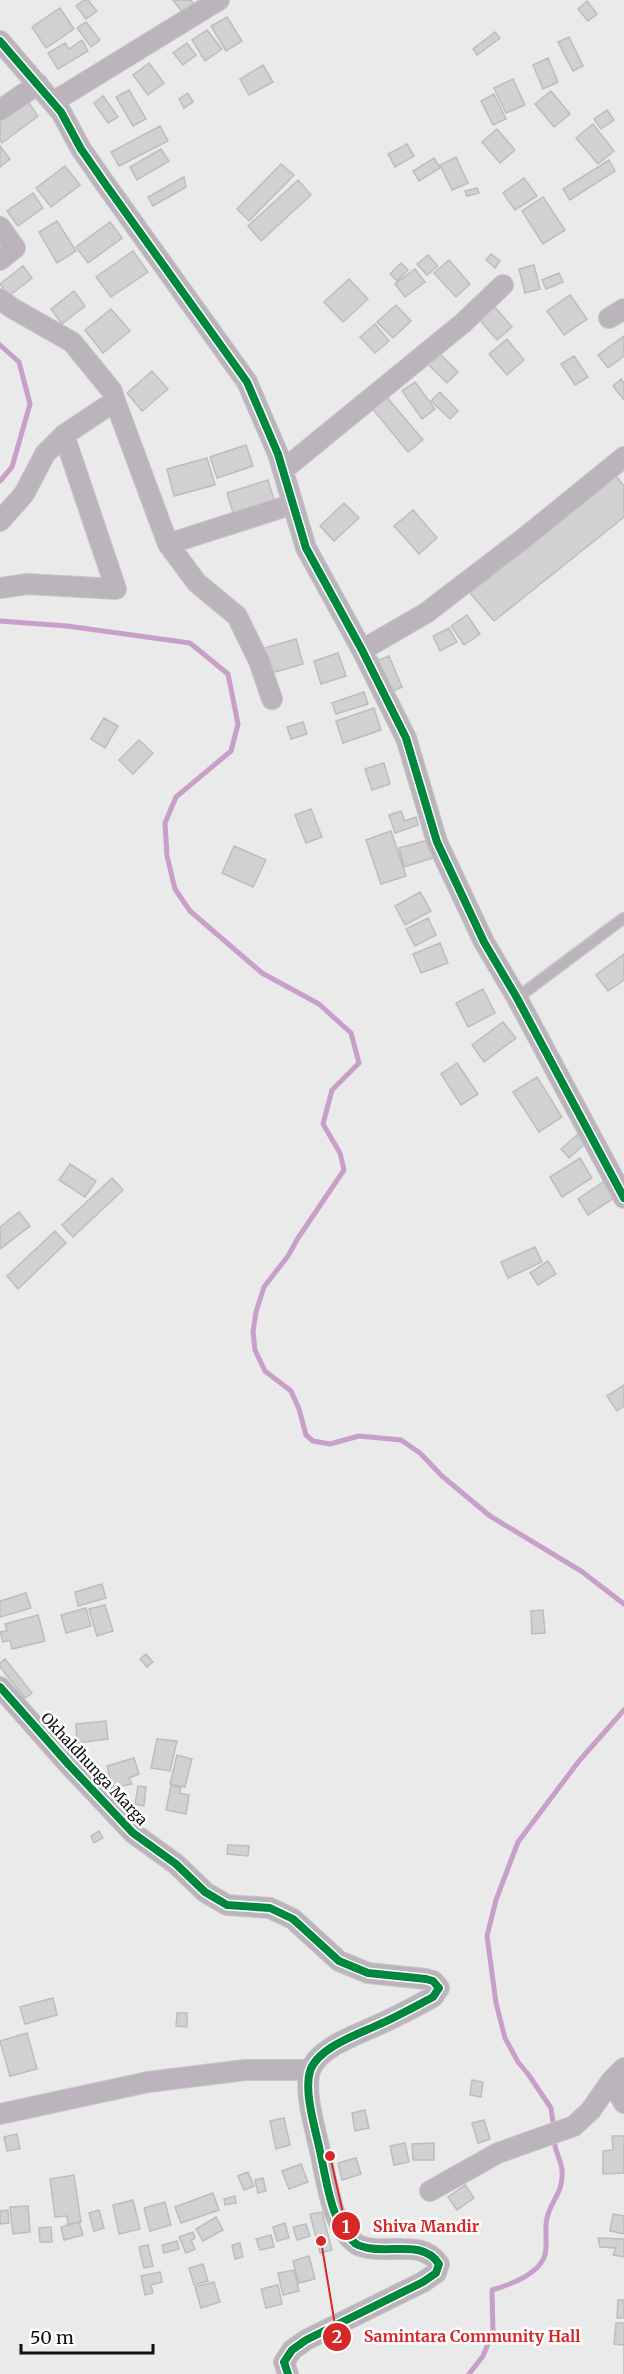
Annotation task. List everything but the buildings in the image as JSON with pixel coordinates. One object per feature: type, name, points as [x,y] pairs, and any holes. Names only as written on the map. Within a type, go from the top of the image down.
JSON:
[{"type":"street","points":[[53,102],[219,0]]},
{"type":"street","points":[[0,41],[53,102],[106,185],[247,382],[283,470],[306,548],[362,650],[406,738],[437,842],[484,942],[517,998],[624,1198]]},
{"type":"street","points":[[0,110],[38,84]]},
{"type":"street","points":[[0,227],[15,248],[0,260]]},
{"type":"street","points":[[283,470],[463,323],[504,285]]},
{"type":"street","points":[[0,299],[72,342],[112,392],[168,544],[197,583],[237,616],[260,661],[272,699]]},
{"type":"street","points":[[0,520],[24,494],[45,454],[64,435],[115,400]]},
{"type":"street","points":[[0,588],[27,584],[116,589],[64,435]]},
{"type":"street","points":[[362,650],[426,613],[528,535],[624,457]]},
{"type":"street","points":[[168,544],[294,504]]},
{"type":"street","name":"Okhaldhunga Marga","points":[[0,1687],[134,1833],[176,1864],[205,1892],[227,1905],[270,1908],[292,1919],[339,1961],[368,1972],[426,1979],[437,1984],[439,1988],[433,1997],[341,2041],[322,2055],[310,2070]]},
{"type":"street","points":[[0,2114],[148,2082],[245,2070],[310,2070],[308,2089],[325,2175],[330,2197],[342,2228],[357,2245],[381,2250],[407,2248],[425,2250],[434,2256],[439,2265],[436,2273],[423,2282],[306,2340],[292,2350],[284,2362],[288,2374]]},
{"type":"street","points":[[618,2074],[624,2103]]},
{"type":"street","points":[[430,2191],[498,2153],[523,2142],[574,2126],[591,2110],[618,2074]]},
{"type":"lane","points":[[517,998],[624,918]]},
{"type":"waterway","points":[[0,345],[19,362],[30,404],[12,467],[0,481]]},
{"type":"waterway","points":[[0,621],[67,626],[190,643],[228,674],[238,724],[231,751],[176,797],[165,823],[167,856],[175,889],[190,911],[262,973],[319,1004],[351,1033],[359,1063],[332,1090],[323,1124],[340,1153],[344,1170],[288,1256],[264,1287],[256,1312],[253,1332],[255,1350],[265,1371],[291,1391],[306,1435],[313,1441],[330,1444],[359,1436],[401,1440],[420,1453],[442,1476],[490,1516],[581,1571],[624,1604]]},
{"type":"waterway","points":[[554,2129],[551,2108],[518,2062],[505,2038],[496,2003],[487,1936],[496,1900],[518,1842],[579,1761],[624,1710]]},
{"type":"waterway","points":[[469,2374],[483,2356],[493,2332],[492,2290],[530,2274],[542,2262],[545,2255],[547,2218],[562,2178],[554,2139]]},
{"type":"cycle path","points":[[0,41],[61,112],[81,149],[247,382],[278,454],[306,548],[362,650],[406,738],[437,842],[484,942],[517,998],[624,1198]]},
{"type":"cycle path","points":[[0,1687],[133,1833],[176,1864],[205,1892],[227,1905],[270,1908],[293,1919],[339,1961],[368,1973],[426,1979],[433,1981],[439,1988],[433,1997],[330,2048],[314,2062],[308,2080],[310,2103],[326,2183],[341,2227],[356,2244],[368,2248],[425,2252],[439,2264],[436,2273],[423,2282],[306,2340],[292,2350],[284,2362],[288,2374]]},
{"type":"place","name":"Shiva Mandir","points":[[330,2156]]},
{"type":"place","name":"Samintara Community Hall","points":[[321,2241]]}]
